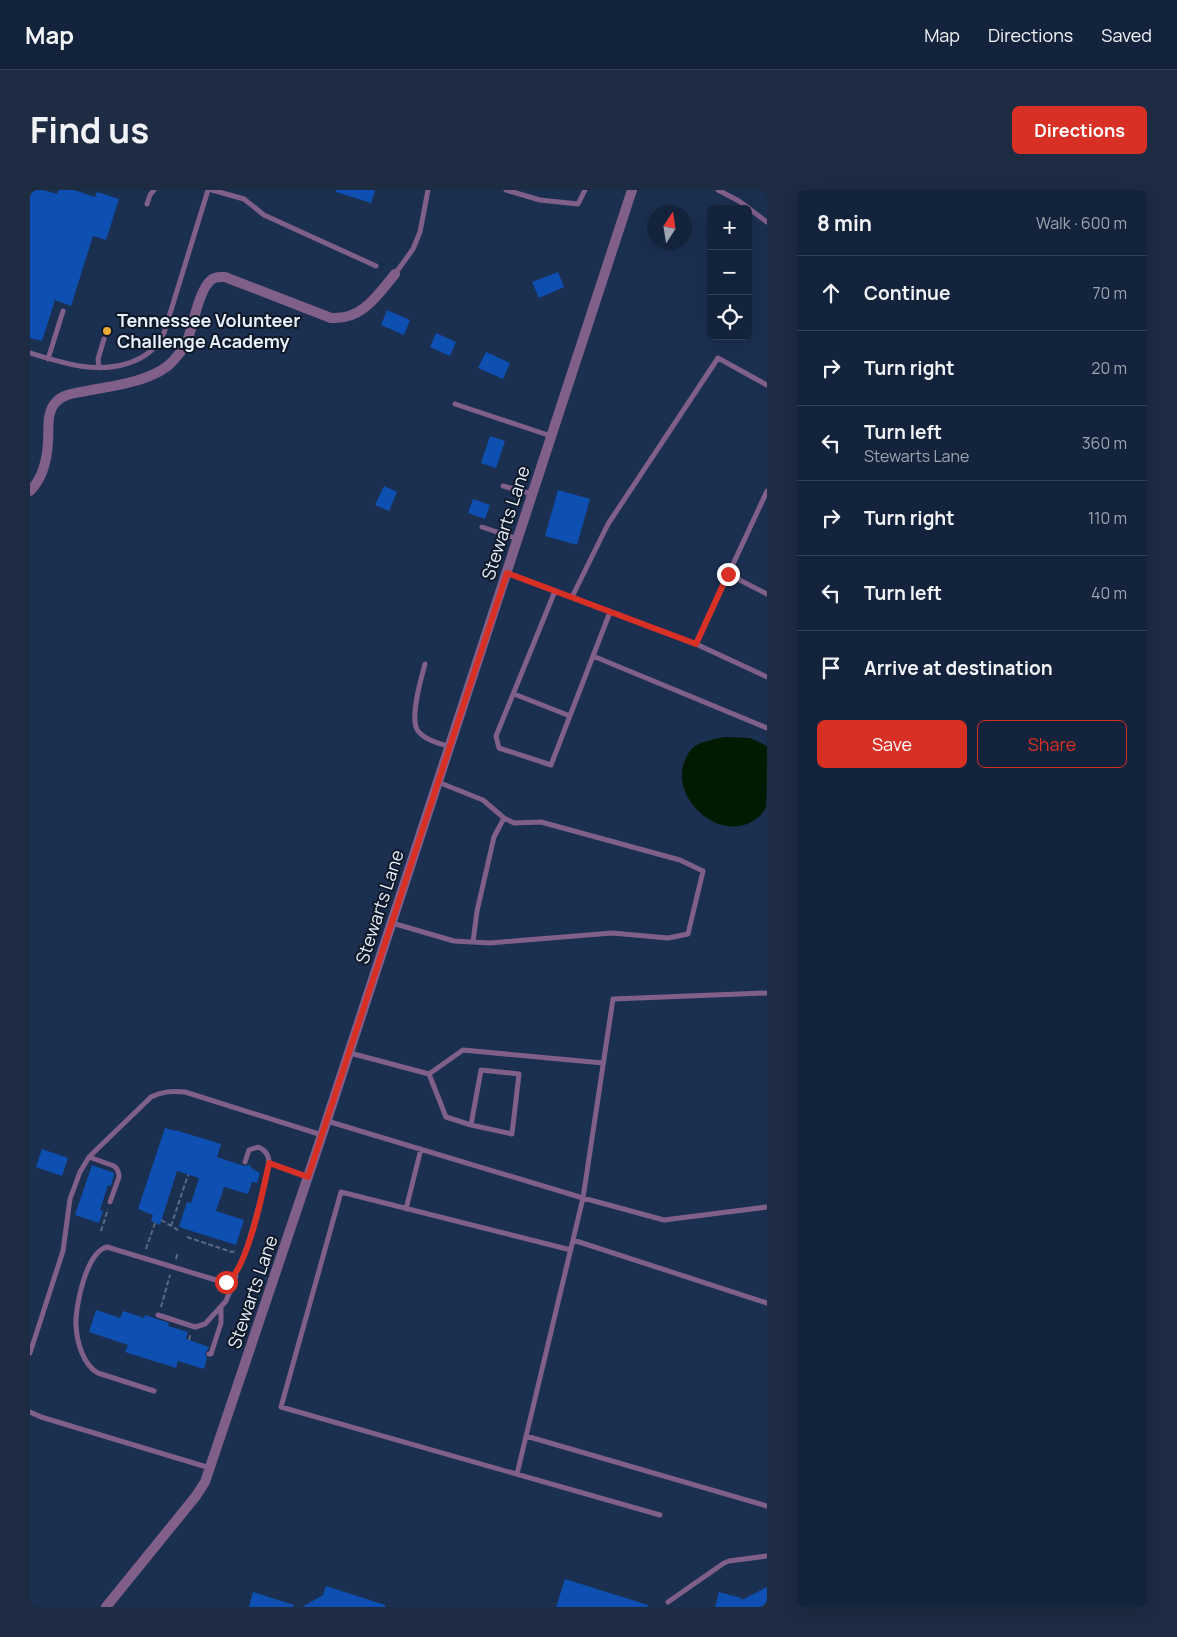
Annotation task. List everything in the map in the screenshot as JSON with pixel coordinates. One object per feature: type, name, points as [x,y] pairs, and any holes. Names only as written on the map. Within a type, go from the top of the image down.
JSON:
[{"type":"street","name":"Stewarts Lane","points":[[106,1607],[196,1496],[211,1468],[350,1053],[632,190]]},
{"type":"street","points":[[30,491],[40,480],[45,466],[52,407],[57,400],[66,395],[126,384],[153,374],[170,364],[186,345],[202,294],[211,280],[217,277],[225,277],[331,318],[342,319],[357,314],[364,309],[395,274]]},
{"type":"lane","points":[[147,204],[150,194],[154,190]]},
{"type":"lane","points":[[30,353],[82,367],[111,368],[140,359],[149,353],[160,342],[164,333],[208,190]]},
{"type":"lane","points":[[212,190],[244,199],[264,215],[376,266]]},
{"type":"lane","points":[[395,274],[413,249],[420,232],[428,190]]},
{"type":"lane","points":[[506,190],[540,200],[578,204],[585,190]]},
{"type":"lane","points":[[718,190],[739,201],[767,222]]},
{"type":"lane","points":[[48,359],[63,311]]},
{"type":"lane","points":[[99,368],[98,359],[104,339]]},
{"type":"lane","points":[[572,597],[608,524],[718,358],[767,385]]},
{"type":"lane","points":[[455,404],[552,436]]},
{"type":"lane","points":[[504,486],[533,494]]},
{"type":"lane","points":[[696,644],[767,493]]},
{"type":"lane","points":[[482,527],[518,539]]},
{"type":"lane","points":[[507,573],[696,644],[767,677]]},
{"type":"lane","points":[[728,574],[767,594]]},
{"type":"lane","points":[[555,591],[496,736],[499,748],[551,765],[610,612]]},
{"type":"lane","points":[[593,656],[767,728]]},
{"type":"lane","points":[[425,664],[417,700],[415,723],[417,730],[424,736],[450,746]]},
{"type":"lane","points":[[514,694],[570,716]]},
{"type":"lane","points":[[392,923],[454,941],[490,943],[612,933],[668,938],[688,934],[703,871],[680,860],[541,822],[514,822],[504,818],[483,800],[438,782]]},
{"type":"lane","points":[[473,942],[477,911],[494,837],[504,818]]},
{"type":"lane","points":[[517,1474],[583,1198],[612,999],[767,993]]},
{"type":"lane","points":[[429,1074],[463,1050],[603,1063]]},
{"type":"lane","points":[[350,1053],[429,1074]]},
{"type":"lane","points":[[429,1074],[446,1117],[471,1126],[512,1134],[519,1074],[481,1070],[471,1126]]},
{"type":"lane","points":[[30,1354],[63,1250],[70,1199],[80,1172],[90,1157],[151,1096],[171,1091],[185,1092],[322,1135]]},
{"type":"lane","points":[[327,1121],[583,1198],[664,1220],[767,1207]]},
{"type":"lane","points":[[158,1315],[195,1327],[207,1322],[227,1299],[245,1251],[269,1163],[267,1154],[258,1147],[249,1150],[245,1162]]},
{"type":"lane","points":[[406,1209],[421,1149]]},
{"type":"lane","points":[[90,1157],[114,1166],[118,1170],[119,1177],[110,1202]]},
{"type":"lane","points":[[269,1163],[308,1177]]},
{"type":"lane","points":[[571,1250],[341,1192],[281,1407],[660,1515]]},
{"type":"lane","points":[[573,1240],[767,1304]]},
{"type":"lane","points":[[154,1392],[92,1370],[84,1358],[76,1327],[76,1314],[89,1266],[97,1253],[103,1248],[110,1247],[226,1282],[234,1276],[239,1268]]},
{"type":"lane","points":[[209,1354],[211,1354],[220,1326],[221,1307]]},
{"type":"lane","points":[[30,1412],[41,1417],[211,1468]]},
{"type":"lane","points":[[526,1436],[767,1506]]},
{"type":"lane","points":[[668,1602],[724,1563],[767,1556]]},
{"type":"path","points":[[171,1226],[188,1175]]},
{"type":"path","points":[[101,1231],[110,1202]]},
{"type":"path","points":[[100,1220],[104,1221]]},
{"type":"path","points":[[161,1220],[180,1231]]},
{"type":"path","points":[[147,1246],[155,1223]]},
{"type":"path","points":[[187,1237],[232,1252],[245,1251]]},
{"type":"path","points":[[158,1315],[178,1252]]},
{"type":"shaded area","points":[[724,737],[750,738],[767,746],[766,807],[755,820],[739,826],[725,826],[699,812],[689,800],[683,787],[682,772],[686,758],[691,750],[695,746],[709,740]]},
{"type":"building","points":[[30,190],[43,190],[57,194],[59,190],[74,190],[95,197],[97,192],[119,199],[106,240],[93,236],[71,306],[55,300],[42,341],[30,338]]},
{"type":"building","points":[[336,190],[375,190],[371,203],[336,192]]},
{"type":"building","points":[[558,272],[564,287],[539,298],[532,282]]},
{"type":"building","points":[[387,310],[410,320],[404,335],[381,325]]},
{"type":"building","points":[[436,333],[456,342],[450,356],[430,347]]},
{"type":"building","points":[[486,352],[510,363],[503,379],[478,368]]},
{"type":"building","points":[[490,436],[505,441],[496,468],[481,463]]},
{"type":"building","points":[[384,486],[397,492],[389,511],[375,505]]},
{"type":"building","points":[[558,490],[590,499],[577,545],[545,536]]},
{"type":"building","points":[[473,499],[490,505],[485,519],[468,513]]},
{"type":"building","points":[[165,1128],[221,1144],[217,1157],[244,1166],[251,1166],[251,1168],[260,1173],[257,1183],[252,1182],[248,1194],[224,1187],[216,1211],[244,1220],[236,1245],[179,1227],[187,1202],[191,1203],[199,1178],[177,1171],[160,1225],[151,1221],[153,1215],[138,1209]]},
{"type":"building","points":[[42,1149],[68,1158],[62,1176],[36,1167]]},
{"type":"building","points":[[92,1165],[114,1173],[111,1186],[108,1185],[100,1210],[103,1211],[99,1223],[75,1215]]},
{"type":"building","points":[[96,1310],[120,1318],[123,1311],[144,1318],[145,1315],[169,1323],[168,1326],[188,1332],[186,1339],[209,1347],[205,1354],[207,1358],[204,1369],[178,1361],[176,1368],[125,1352],[128,1345],[89,1332]]},
{"type":"building","points":[[565,1579],[648,1605],[647,1607],[556,1607]]},
{"type":"building","points":[[326,1586],[385,1605],[385,1607],[302,1607],[323,1595]]},
{"type":"building","points":[[767,1587],[767,1607],[715,1607],[719,1592],[741,1598],[742,1600]]},
{"type":"building","points":[[253,1592],[294,1605],[293,1607],[249,1607]]},
{"type":"place","name":"Tennessee Volunteer Challenge Academy","points":[[107,331]]},
{"type":"route","points":[[226,1282],[234,1276],[239,1268],[256,1217],[269,1163],[308,1177],[507,573],[696,644],[728,574]]}]
